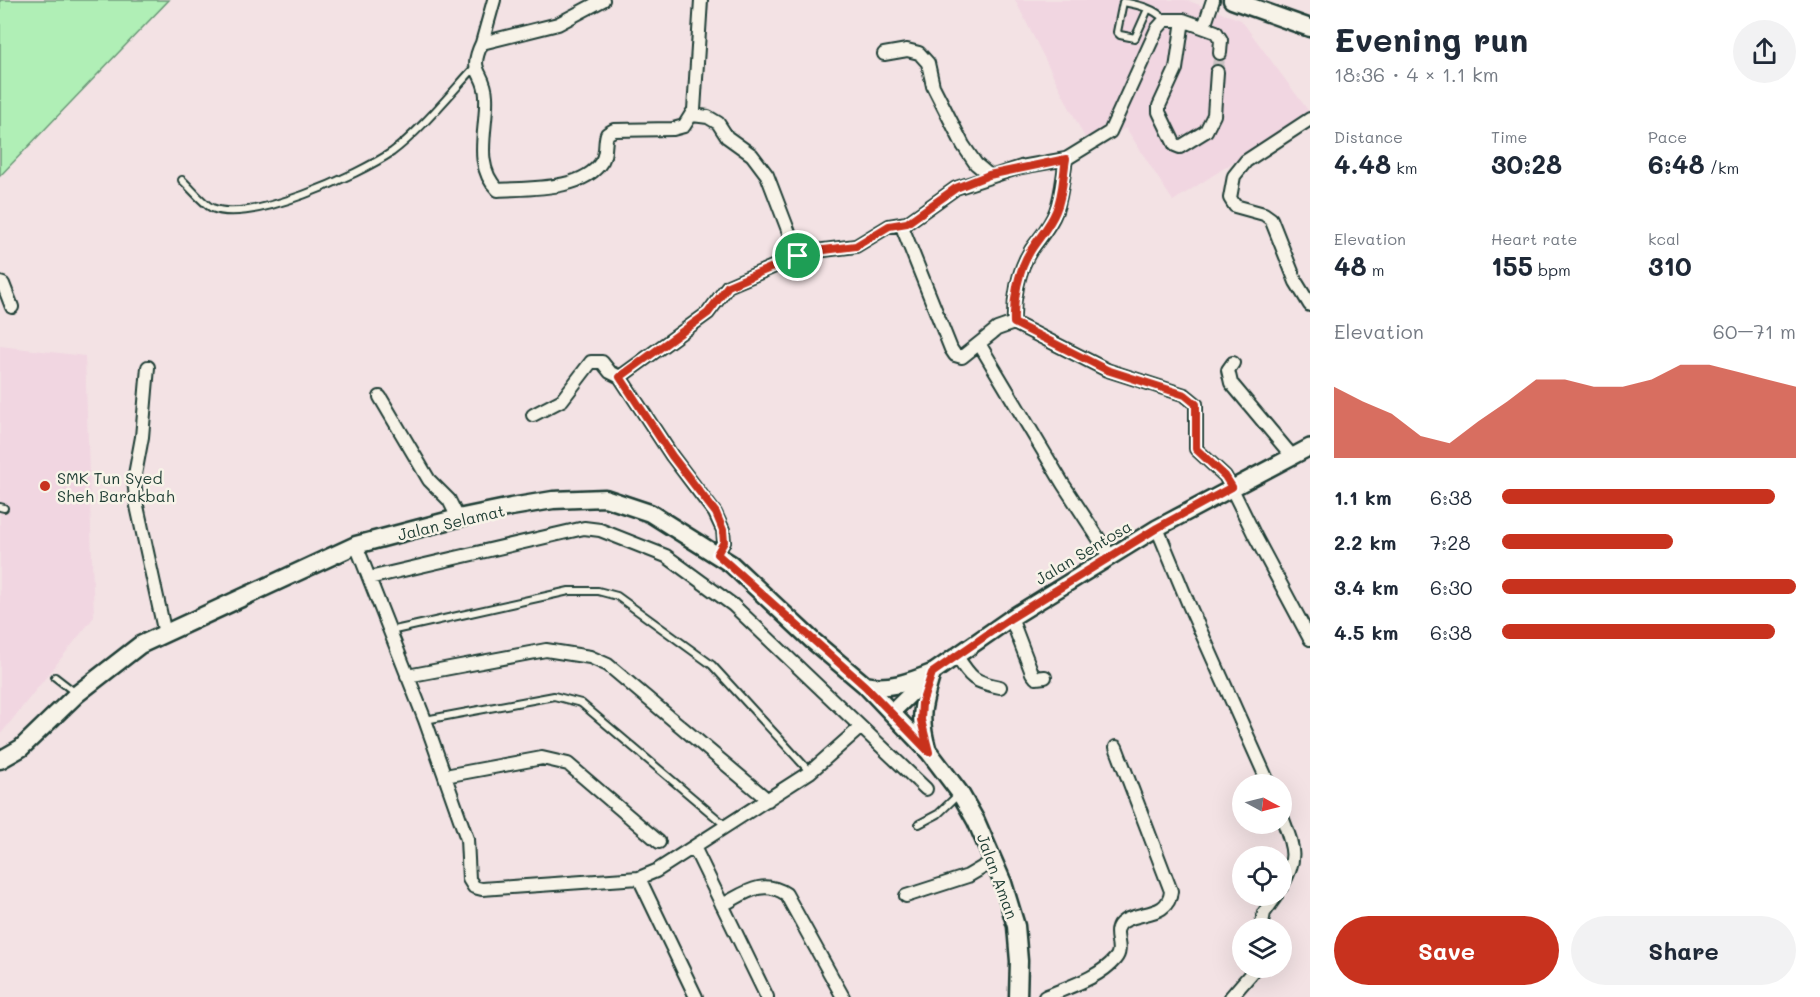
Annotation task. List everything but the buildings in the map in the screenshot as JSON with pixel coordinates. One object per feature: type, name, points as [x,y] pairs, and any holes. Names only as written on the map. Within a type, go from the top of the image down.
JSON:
[{"type":"main road","points":[[1232,0],[1310,28]]},
{"type":"main road","name":"Jalan Selamat","points":[[0,760],[21,748],[77,694],[140,645],[356,545],[458,518],[553,500],[605,498],[650,513],[717,554],[892,712]]},
{"type":"main road","points":[[865,686],[879,688],[898,685],[932,673]]},
{"type":"main road","points":[[929,752],[921,720],[922,703],[932,673]]},
{"type":"main road","name":"Jalan Aman","points":[[892,712],[929,752],[960,793],[995,860],[1016,926],[1019,961],[1018,997]]},
{"type":"street","points":[[494,0],[475,59],[475,68],[486,85],[484,166],[488,179],[498,190],[561,186],[594,172],[606,154],[607,134],[614,130],[684,126],[693,115],[701,0]]},
{"type":"street","points":[[482,43],[558,24],[603,0]]},
{"type":"street","points":[[1204,27],[1213,0]]},
{"type":"street","points":[[620,377],[708,313],[728,286],[808,252],[856,246],[877,232],[912,220],[956,188],[989,175],[1066,159],[1110,132],[1157,29],[1165,20],[1183,20],[1216,32],[1221,40],[1220,53]]},
{"type":"street","points":[[1183,20],[1176,69],[1159,106],[1175,145],[1180,147],[1206,131],[1214,115],[1217,72]]},
{"type":"street","points":[[884,54],[907,50],[919,53],[928,63],[933,86],[963,145],[976,164],[989,175]]},
{"type":"street","points":[[693,115],[708,117],[718,123],[727,137],[752,155],[766,176],[798,256]]},
{"type":"street","points":[[1310,118],[1246,161],[1234,176],[1230,198],[1235,206],[1264,214],[1271,219],[1296,282],[1310,305]]},
{"type":"street","points":[[1014,323],[1013,303],[1020,277],[1030,252],[1046,232],[1058,208],[1066,159]]},
{"type":"street","points":[[901,224],[951,349],[956,355],[962,357],[980,345],[997,329],[1014,323],[1107,370],[1185,395],[1196,404],[1196,449],[1225,476],[1232,487],[1310,639]]},
{"type":"street","points":[[0,283],[3,284],[12,307]]},
{"type":"street","points":[[980,345],[1063,484],[1110,556]]},
{"type":"street","points":[[533,415],[562,400],[591,362],[602,362],[610,372],[620,377],[672,456],[716,513],[723,530],[724,542],[717,554]]},
{"type":"street","points":[[1233,363],[1228,370],[1231,383],[1292,456]]},
{"type":"street","points":[[148,367],[143,427],[134,480],[137,506],[165,634]]},
{"type":"street","points":[[380,397],[423,471],[449,501],[458,518]]},
{"type":"street","name":"Jalan Sentosa","points":[[892,712],[932,673],[1011,618],[1157,528],[1310,447]]},
{"type":"street","points":[[369,578],[584,528],[600,530],[666,556],[733,605],[774,641],[926,789]]},
{"type":"street","points":[[1157,528],[1265,774]]},
{"type":"street","points":[[356,545],[425,720],[467,839],[469,879],[474,887],[482,889],[639,878],[656,871],[810,772],[861,727]]},
{"type":"street","points":[[1011,618],[1032,673],[1036,678],[1045,677]]},
{"type":"street","points":[[407,676],[546,650],[590,657],[608,665],[768,800]]},
{"type":"street","points":[[956,655],[972,679],[980,684],[1000,687]]},
{"type":"street","points":[[1046,997],[1098,973],[1120,953],[1116,935],[1117,928],[1123,922],[1164,908],[1170,900],[1171,891],[1116,747]]},
{"type":"street","points":[[445,776],[542,758],[568,764],[659,842]]},
{"type":"street","points":[[1288,834],[1292,845],[1294,861],[1292,865]]},
{"type":"street","points":[[694,848],[767,997]]},
{"type":"street","points":[[906,896],[968,876],[995,860]]},
{"type":"street","points":[[639,878],[696,997]]},
{"type":"street","points":[[722,905],[759,886],[767,886],[786,894],[843,997]]},
{"type":"street","points":[[1231,997],[1247,978]]},
{"type":"lane","points":[[1148,9],[1135,38],[1120,35],[1117,27],[1123,2],[1148,9],[1160,14],[1165,20]]},
{"type":"lane","points":[[182,180],[211,207],[233,213],[288,201],[392,152],[475,68]]},
{"type":"lane","points":[[390,632],[569,591],[598,591],[616,596],[712,665],[810,772]]},
{"type":"lane","points":[[55,677],[77,694]]},
{"type":"lane","points":[[425,720],[554,696],[581,703],[726,827]]},
{"type":"lane","points":[[919,825],[938,814],[960,793]]},
{"type":"shaded area","points":[[1015,0],[1186,0],[1241,20],[1310,113],[1173,201],[1126,128],[1090,148]]},
{"type":"shaded area","name":"SMK Tun Syed Sheh Barakbah","points":[[0,346],[85,356],[94,617],[0,735]]},
{"type":"green space","points":[[0,0],[169,0],[0,176]]},
{"type":"tunnel","points":[[1217,72],[1220,53]]},
{"type":"place","name":"SMK Tun Syed Sheh Barakbah","points":[[45,486]]},
{"type":"route","points":[[1066,159],[1058,208],[1046,232],[1030,252],[1020,277],[1013,303],[1014,323],[1107,370],[1185,395],[1196,404],[1198,414],[1196,449],[1225,476],[1232,487],[1110,556],[1011,618],[932,673],[922,703],[921,720],[929,752],[865,686],[731,564],[717,554],[724,542],[723,530],[716,513],[672,456],[620,377],[708,313],[728,286],[798,256],[808,252],[856,246],[889,226],[907,223],[956,188],[989,175],[1066,159]]}]
